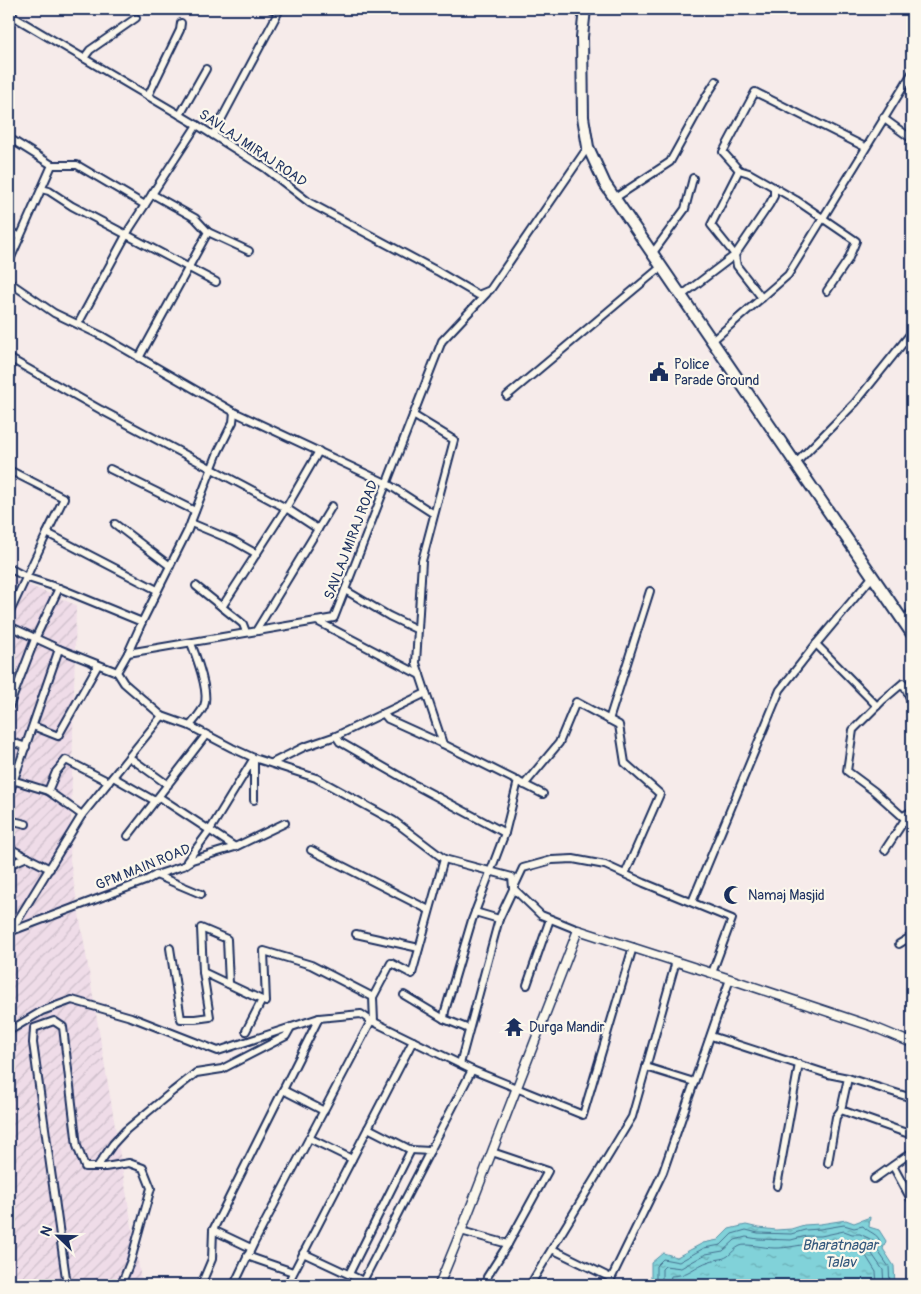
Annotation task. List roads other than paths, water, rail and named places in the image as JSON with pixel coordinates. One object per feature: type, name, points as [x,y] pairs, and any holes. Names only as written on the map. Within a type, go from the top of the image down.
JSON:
[{"type":"highway","points":[[585,11],[582,37],[583,117],[588,148],[605,184],[912,634]]},
{"type":"street","points":[[213,135],[279,11],[271,9]]},
{"type":"street","name":"SAVLAJ MIRAJ ROAD","points":[[9,14],[213,135],[265,168],[310,203],[437,270],[478,295],[490,290]]},
{"type":"street","points":[[84,58],[90,50],[136,18]]},
{"type":"street","points":[[148,96],[180,30],[181,23]]},
{"type":"street","points":[[180,115],[206,68]]},
{"type":"street","points":[[712,341],[788,275],[912,73]]},
{"type":"street","points":[[615,198],[670,162],[716,81]]},
{"type":"street","points":[[827,291],[848,260],[856,241],[774,188],[749,173],[739,170],[723,152],[756,92],[866,147]]},
{"type":"street","points":[[883,118],[912,139]]},
{"type":"street","points":[[78,324],[126,234],[197,125]]},
{"type":"street","points":[[9,138],[52,165],[77,165],[145,205]]},
{"type":"street","name":"SAVLAJ MIRAJ ROAD","points":[[128,653],[334,618],[442,341],[490,290],[588,148]]},
{"type":"street","points":[[9,262],[52,165]]},
{"type":"street","points":[[739,170],[710,225],[735,255],[736,266],[762,298]]},
{"type":"street","points":[[652,254],[685,209],[693,178]]},
{"type":"street","points":[[681,296],[735,255],[769,205],[774,196],[774,188]]},
{"type":"street","points":[[42,189],[49,191],[72,206],[216,282]]},
{"type":"street","points":[[152,194],[196,218],[208,232],[249,251]]},
{"type":"street","points":[[9,231],[20,237]]},
{"type":"street","points":[[139,358],[208,232]]},
{"type":"street","points":[[507,396],[661,267]]},
{"type":"street","points":[[9,282],[54,313],[78,324],[234,412],[386,483],[434,514]]},
{"type":"street","points":[[796,464],[855,403],[912,332]]},
{"type":"street","points":[[9,358],[101,410],[286,508],[318,528]]},
{"type":"street","points":[[117,672],[191,522],[211,469],[233,422],[234,412]]},
{"type":"street","points":[[413,416],[454,440],[422,561],[416,663],[443,744]]},
{"type":"street","points":[[222,607],[286,508],[319,452]]},
{"type":"street","points":[[110,468],[195,511]]},
{"type":"street","points":[[9,470],[64,498],[28,578],[9,614]]},
{"type":"street","points":[[256,631],[332,506]]},
{"type":"street","points":[[191,522],[234,541],[257,554]]},
{"type":"street","points":[[115,524],[170,566]]},
{"type":"street","points":[[47,533],[158,590]]},
{"type":"street","points":[[9,568],[28,578],[59,588],[142,622]]},
{"type":"street","points":[[692,902],[780,690],[873,576]]},
{"type":"street","points":[[196,586],[243,624],[246,632]]},
{"type":"street","points":[[9,707],[35,639],[59,588]]},
{"type":"street","points":[[345,590],[389,616],[418,630]]},
{"type":"street","points":[[609,720],[650,591]]},
{"type":"street","points":[[904,621],[912,611]]},
{"type":"street","points":[[317,621],[420,675]]},
{"type":"street","points":[[9,626],[35,639],[117,672],[124,683],[162,716],[190,726],[254,758],[316,778],[394,821],[444,859],[490,873],[512,877],[513,888],[541,915],[578,930],[871,1026],[912,1043]]},
{"type":"street","points":[[190,726],[206,699],[203,680],[191,643]]},
{"type":"street","points":[[816,644],[877,706]]},
{"type":"street","points":[[9,794],[11,780],[26,746],[59,649]]},
{"type":"street","points":[[32,726],[58,736],[98,665]]},
{"type":"street","points":[[912,702],[903,683],[853,730],[847,771],[874,791],[912,825]]},
{"type":"street","points":[[272,763],[304,746],[336,736],[426,693]]},
{"type":"street","points":[[444,1019],[475,912],[505,833],[521,783],[559,744],[576,702],[619,725],[625,763],[660,794],[625,874]]},
{"type":"street","points":[[383,713],[388,718],[543,794]]},
{"type":"street","points":[[10,932],[82,815],[162,716]]},
{"type":"street","points":[[128,836],[206,734]]},
{"type":"street","points":[[336,736],[340,742],[505,833]]},
{"type":"street","points":[[9,741],[26,746]]},
{"type":"street","points":[[129,757],[168,785]]},
{"type":"street","points":[[254,758],[254,800]]},
{"type":"street","points":[[183,866],[210,830],[254,758]]},
{"type":"street","points":[[48,791],[56,772],[66,760],[157,799],[235,847]]},
{"type":"street","points":[[11,780],[48,791],[82,815]]},
{"type":"street","points":[[885,850],[905,817],[912,811]]},
{"type":"street","points":[[9,820],[26,824]]},
{"type":"street","name":"GPM MAIN ROAD","points":[[10,932],[183,866],[192,860],[235,847],[285,823]]},
{"type":"street","points":[[9,848],[50,869]]},
{"type":"street","points":[[311,850],[429,910]]},
{"type":"street","points":[[9,865],[27,857]]},
{"type":"street","points":[[234,1285],[251,1248],[372,1021],[373,997],[391,963],[412,974],[444,859]]},
{"type":"street","points":[[460,1064],[499,919],[523,868],[552,860],[573,859],[604,865],[732,919],[712,973]]},
{"type":"street","points":[[156,875],[200,894]]},
{"type":"street","points":[[475,912],[499,919]]},
{"type":"street","points":[[527,985],[538,948],[550,919]]},
{"type":"street","points":[[170,948],[181,1019],[210,1017],[203,972],[201,928],[227,939],[229,984]]},
{"type":"street","points":[[438,1285],[462,1231],[578,930]]},
{"type":"street","points":[[356,934],[419,948]]},
{"type":"street","points":[[899,944],[912,936]]},
{"type":"street","points":[[9,1030],[42,1011],[72,1000],[132,1017],[218,1051],[319,1018],[362,1014],[413,1042],[472,1070],[583,1115],[632,948]]},
{"type":"street","points":[[203,972],[266,1002],[264,951],[311,965],[373,997]]},
{"type":"street","points":[[530,1285],[632,1117],[676,962]]},
{"type":"street","points":[[608,1285],[663,1172],[730,979]]},
{"type":"street","points":[[404,995],[444,1019],[469,1029]]},
{"type":"street","points":[[246,1030],[262,1000]]},
{"type":"street","points":[[201,1285],[212,1259],[213,1230],[319,1018]]},
{"type":"street","points":[[67,1285],[33,1043],[34,1028],[54,1021],[62,1026],[77,1146],[85,1167],[129,1163],[143,1168],[151,1188],[131,1260],[121,1285]]},
{"type":"street","points":[[97,1167],[112,1144],[126,1130],[196,1073],[222,1069],[286,1036],[291,1027]]},
{"type":"street","points":[[711,1036],[828,1074],[848,1078],[912,1098]]},
{"type":"street","points":[[287,1285],[413,1042]]},
{"type":"street","points":[[777,1186],[799,1064]]},
{"type":"street","points":[[646,1068],[694,1082]]},
{"type":"street","points":[[363,1281],[472,1070]]},
{"type":"street","points":[[828,1163],[836,1117],[841,1110],[848,1078]]},
{"type":"street","points":[[283,1090],[324,1111]]},
{"type":"street","points":[[841,1110],[912,1135]]},
{"type":"street","points":[[368,1128],[411,1150],[430,1152]]},
{"type":"street","points":[[310,1138],[352,1159]]},
{"type":"street","points":[[349,1274],[411,1150]]},
{"type":"street","points":[[487,1277],[508,1244],[548,1171],[492,1152]]},
{"type":"street","points":[[874,1179],[912,1152]]},
{"type":"street","points":[[893,1166],[912,1201]]},
{"type":"street","points":[[213,1230],[251,1248]]},
{"type":"street","points":[[462,1231],[508,1244]]},
{"type":"street","points":[[552,1250],[611,1278]]},
{"type":"street","points":[[303,1253],[372,1285]]},
{"type":"street","points":[[248,1256],[293,1272]]},
{"type":"water","name":"Bharatnagar Talav","points":[[870,1217],[869,1227],[879,1230],[886,1241],[883,1249],[894,1266],[895,1285],[651,1285],[651,1263],[663,1253],[677,1257],[703,1243],[718,1240],[729,1229],[746,1225],[776,1230],[791,1229],[804,1225],[846,1220],[854,1223]]},
{"type":"waterway","points":[[13,13],[21,9]]},
{"type":"place","name":"Police Parade Ground","points":[[659,372]]},
{"type":"place","name":"Namaj Masjid","points":[[733,895]]},
{"type":"place","name":"Durga Mandir","points":[[514,1027]]}]
